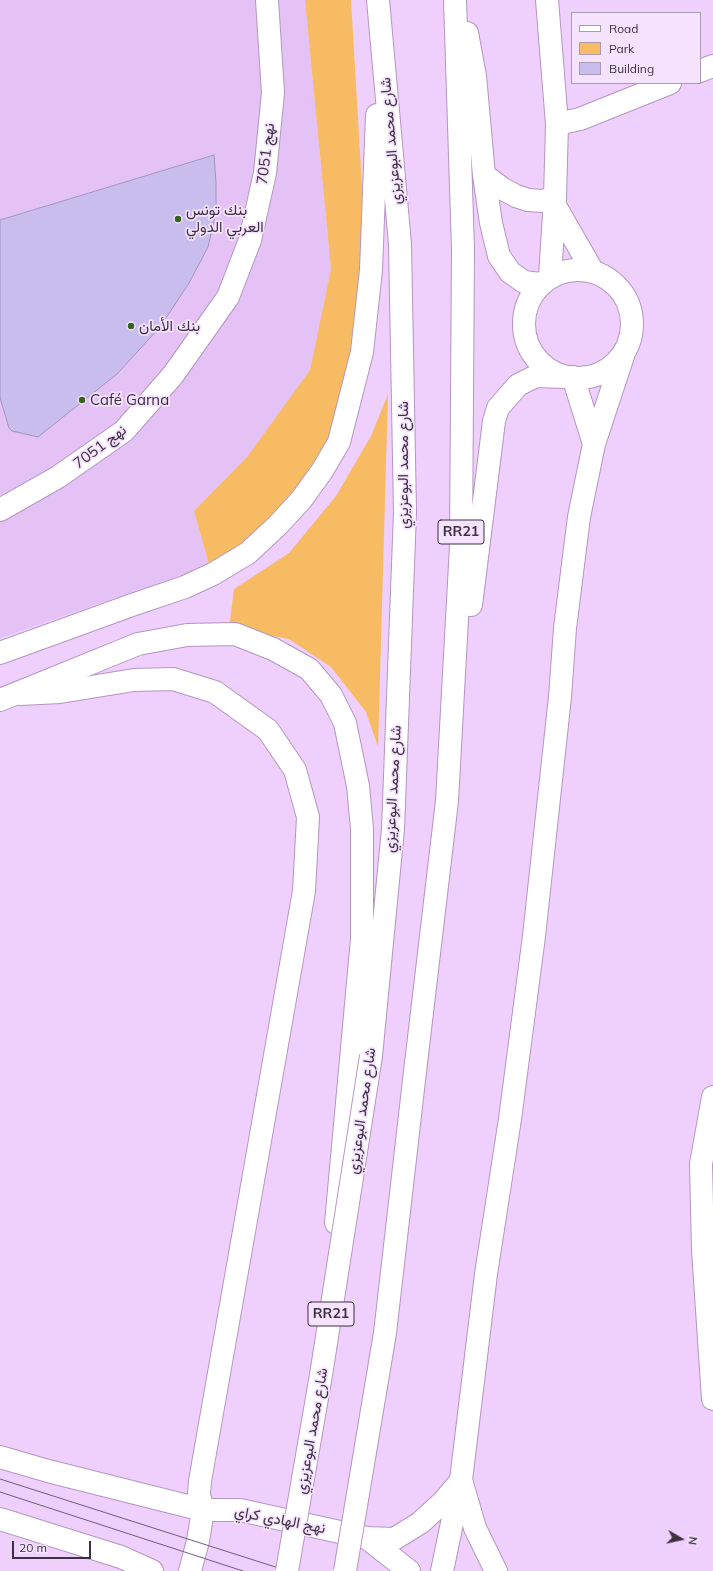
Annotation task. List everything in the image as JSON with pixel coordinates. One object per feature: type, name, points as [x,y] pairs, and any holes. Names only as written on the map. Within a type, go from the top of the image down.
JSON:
[{"type":"main road","name":"نهج 7051","points":[[0,510],[58,477],[124,431],[173,376],[228,297],[250,240],[265,173],[273,93],[267,0]]},
{"type":"main road","name":"RR21","points":[[345,1571],[385,1334],[447,801],[461,530],[463,249],[455,0]]},
{"type":"main road","points":[[442,1571],[461,1480],[486,1274],[510,1119],[534,936],[560,697],[565,628],[578,524],[594,444],[623,356],[632,337],[633,316],[625,295],[611,279],[592,270],[570,269],[545,280],[524,282],[510,272],[499,256],[491,223],[484,175],[475,76],[460,0]]},
{"type":"main road","points":[[547,0],[557,124],[555,201],[545,280],[534,291],[525,311],[524,332],[532,352],[546,368],[569,377],[594,444]]},
{"type":"main road","points":[[0,653],[185,587],[213,574],[248,553],[278,525],[301,500],[322,471],[339,442],[362,352],[371,270],[379,9]]},
{"type":"main road","name":"شارع محمد البوعزيزي","points":[[287,1571],[322,1375],[371,1056],[393,829],[405,512],[400,244],[379,9]]},
{"type":"main road","points":[[701,71],[713,66]]},
{"type":"main road","points":[[557,124],[580,119],[668,84]]},
{"type":"main road","points":[[484,175],[503,189],[516,196],[528,200],[555,201]]},
{"type":"main road","points":[[555,201],[592,270]]},
{"type":"main road","points":[[447,801],[494,421],[498,408],[508,394],[518,385],[536,376],[587,378],[607,371],[623,356]]},
{"type":"main road","points":[[8,697],[138,644],[187,635],[235,634],[273,649],[309,668],[331,695],[346,723],[358,786],[362,829],[362,940],[322,1375]]},
{"type":"main road","points":[[8,697],[60,692],[134,680],[173,679],[215,692],[268,730],[294,770],[308,817],[304,891],[200,1481],[199,1495],[203,1510],[198,1541],[190,1571]]},
{"type":"main road","points":[[713,1097],[701,1164],[703,1250],[710,1308],[713,1399]]},
{"type":"main road","name":"نهج الهادي كراي","points":[[0,1457],[48,1471],[203,1510],[240,1510],[367,1538],[408,1571]]},
{"type":"main road","points":[[367,1538],[394,1538],[420,1523],[442,1503],[461,1480]]},
{"type":"main road","points":[[461,1480],[475,1528],[496,1571]]},
{"type":"main road","points":[[0,1519],[121,1557],[152,1571]]},
{"type":"shaded area","points":[[0,0],[305,0],[331,269],[310,370],[247,457],[194,511],[210,568],[135,591],[0,638]]},
{"type":"green space","points":[[305,0],[351,0],[366,254],[357,347],[341,405],[329,436],[311,470],[268,524],[210,568],[194,511],[247,457],[310,370],[331,269]]},
{"type":"green space","points":[[388,394],[378,747],[366,712],[331,667],[289,639],[229,628],[234,589],[289,553],[336,496],[371,436]]},
{"type":"building","points":[[214,155],[216,212],[208,247],[189,283],[160,327],[117,374],[38,437],[12,431],[9,428],[0,398],[0,220]]},
{"type":"tram line","points":[[0,1479],[288,1571]]},
{"type":"tram line","points":[[0,1492],[243,1571]]},
{"type":"place","name":"بنك تونس العربي الدولي","points":[[178,219]]},
{"type":"place","name":"بنك الأمان","points":[[131,326]]},
{"type":"place","name":"Café Garna","points":[[82,400]]}]
